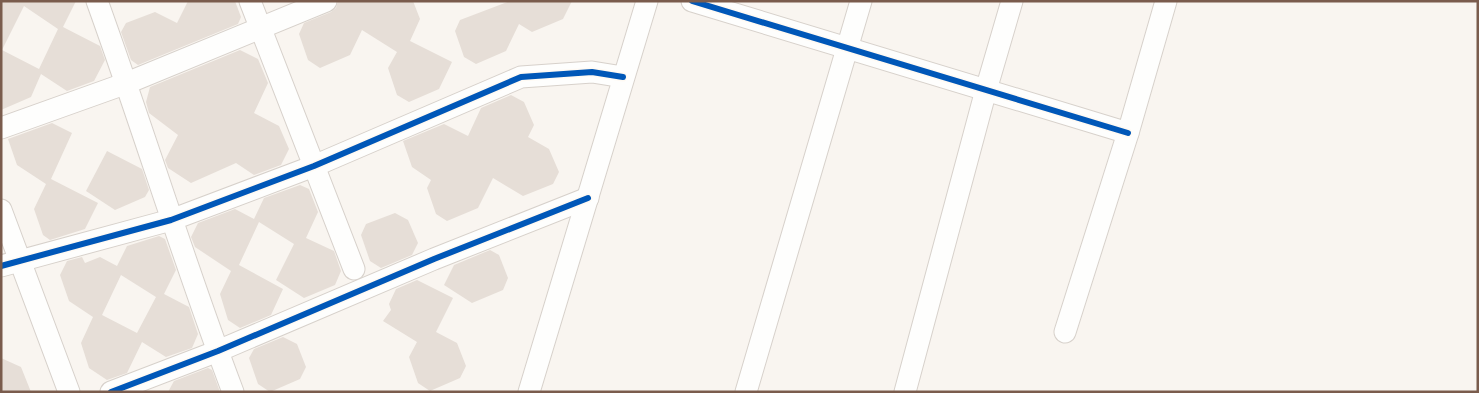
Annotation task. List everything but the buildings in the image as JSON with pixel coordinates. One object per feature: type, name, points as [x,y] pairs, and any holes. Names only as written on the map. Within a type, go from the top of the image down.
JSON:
[{"type":"street","points":[[97,1],[233,392]]},
{"type":"street","points":[[250,1],[354,270]]},
{"type":"street","points":[[1,128],[126,84],[326,1]]},
{"type":"street","points":[[529,392],[647,1]]},
{"type":"street","points":[[692,1],[1128,133]]},
{"type":"street","points":[[746,392],[861,1]]},
{"type":"street","points":[[905,392],[986,90],[1012,1]]},
{"type":"street","points":[[1065,332],[1128,133],[1166,1]]},
{"type":"street","points":[[10,263],[172,220],[314,166],[521,77],[592,72],[623,78]]},
{"type":"street","points":[[111,392],[218,351],[434,259],[588,198]]},
{"type":"street","points":[[1,210],[10,263],[69,392]]},
{"type":"cycle path","points":[[692,1],[1128,133]]},
{"type":"cycle path","points":[[1,266],[171,220],[314,166],[521,77],[592,72],[623,77]]},
{"type":"cycle path","points":[[111,392],[218,351],[434,259],[588,198]]}]
